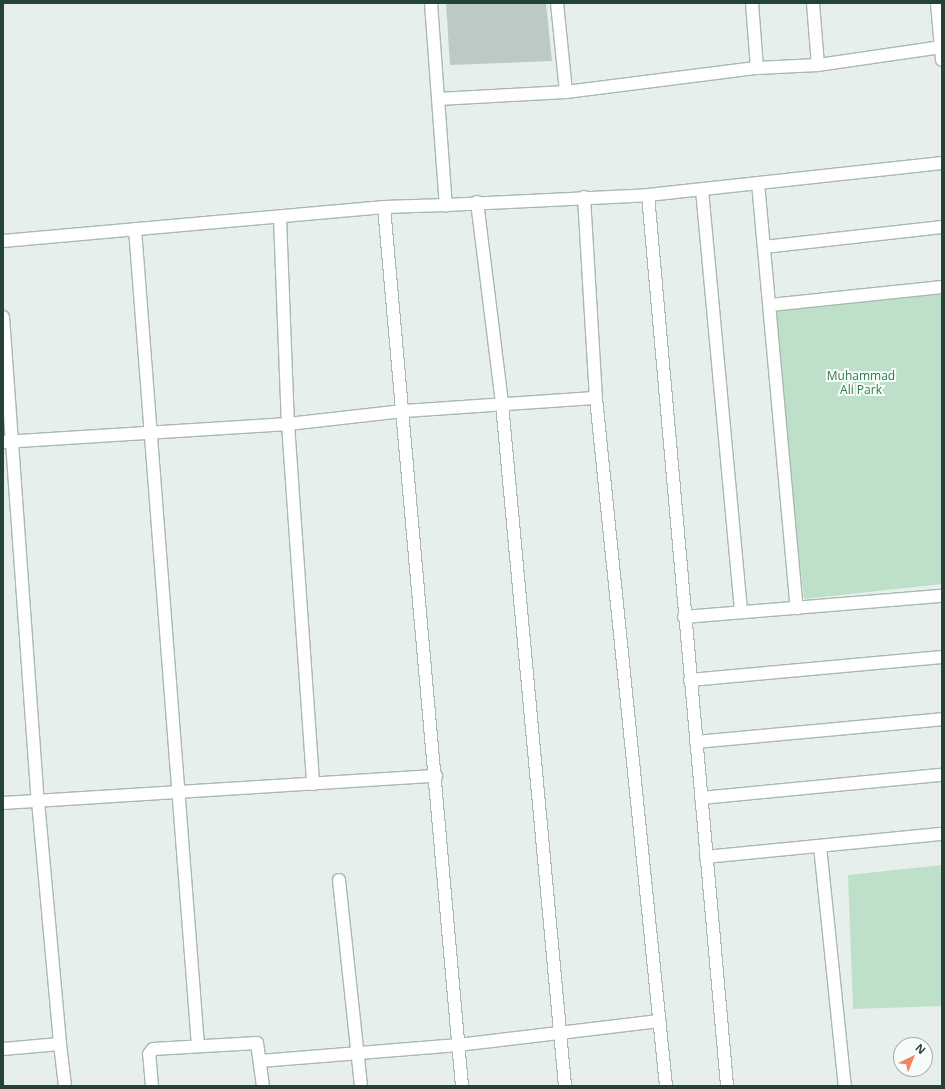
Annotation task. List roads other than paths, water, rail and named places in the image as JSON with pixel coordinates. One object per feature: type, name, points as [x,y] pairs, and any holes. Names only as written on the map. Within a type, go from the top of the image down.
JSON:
[{"type":"street","points":[[431,3],[446,205]]},
{"type":"street","points":[[558,3],[566,92]]},
{"type":"street","points":[[752,3],[757,68]]},
{"type":"street","points":[[813,3],[818,65]]},
{"type":"street","points":[[937,3],[942,60]]},
{"type":"street","points":[[438,99],[566,92],[757,68],[818,65],[941,47]]},
{"type":"street","points":[[3,241],[280,218],[384,207],[648,195],[942,163]]},
{"type":"street","points":[[758,183],[797,608]]},
{"type":"street","points":[[702,190],[741,612]]},
{"type":"street","points":[[648,195],[684,617],[727,1086]]},
{"type":"street","points":[[584,197],[596,398],[666,1086]]},
{"type":"street","points":[[477,202],[502,404],[566,1086]]},
{"type":"street","points":[[384,207],[436,776],[462,1086]]},
{"type":"street","points":[[280,218],[288,424],[313,784]]},
{"type":"street","points":[[764,247],[942,227]]},
{"type":"street","points":[[135,229],[180,791],[198,1046]]},
{"type":"street","points":[[770,305],[942,287]]},
{"type":"street","points":[[3,317],[7,441],[38,802],[65,1086]]},
{"type":"street","points":[[7,441],[288,424],[403,411],[596,398]]},
{"type":"street","points":[[684,617],[942,596]]},
{"type":"street","points":[[690,680],[942,657]]},
{"type":"street","points":[[696,742],[942,719]]},
{"type":"street","points":[[701,798],[942,775]]},
{"type":"street","points":[[3,804],[180,791],[436,776]]},
{"type":"street","points":[[706,857],[942,834]]},
{"type":"street","points":[[820,846],[845,1086]]},
{"type":"street","points":[[339,880],[361,1086]]},
{"type":"street","points":[[260,1060],[458,1045],[561,1030],[660,1021]]},
{"type":"street","points":[[152,1086],[149,1054],[153,1049],[257,1043],[263,1086]]},
{"type":"street","points":[[3,1049],[60,1044]]},
{"type":"park label","name":"Muhammad Ali Park","points":[[861,383]]}]
